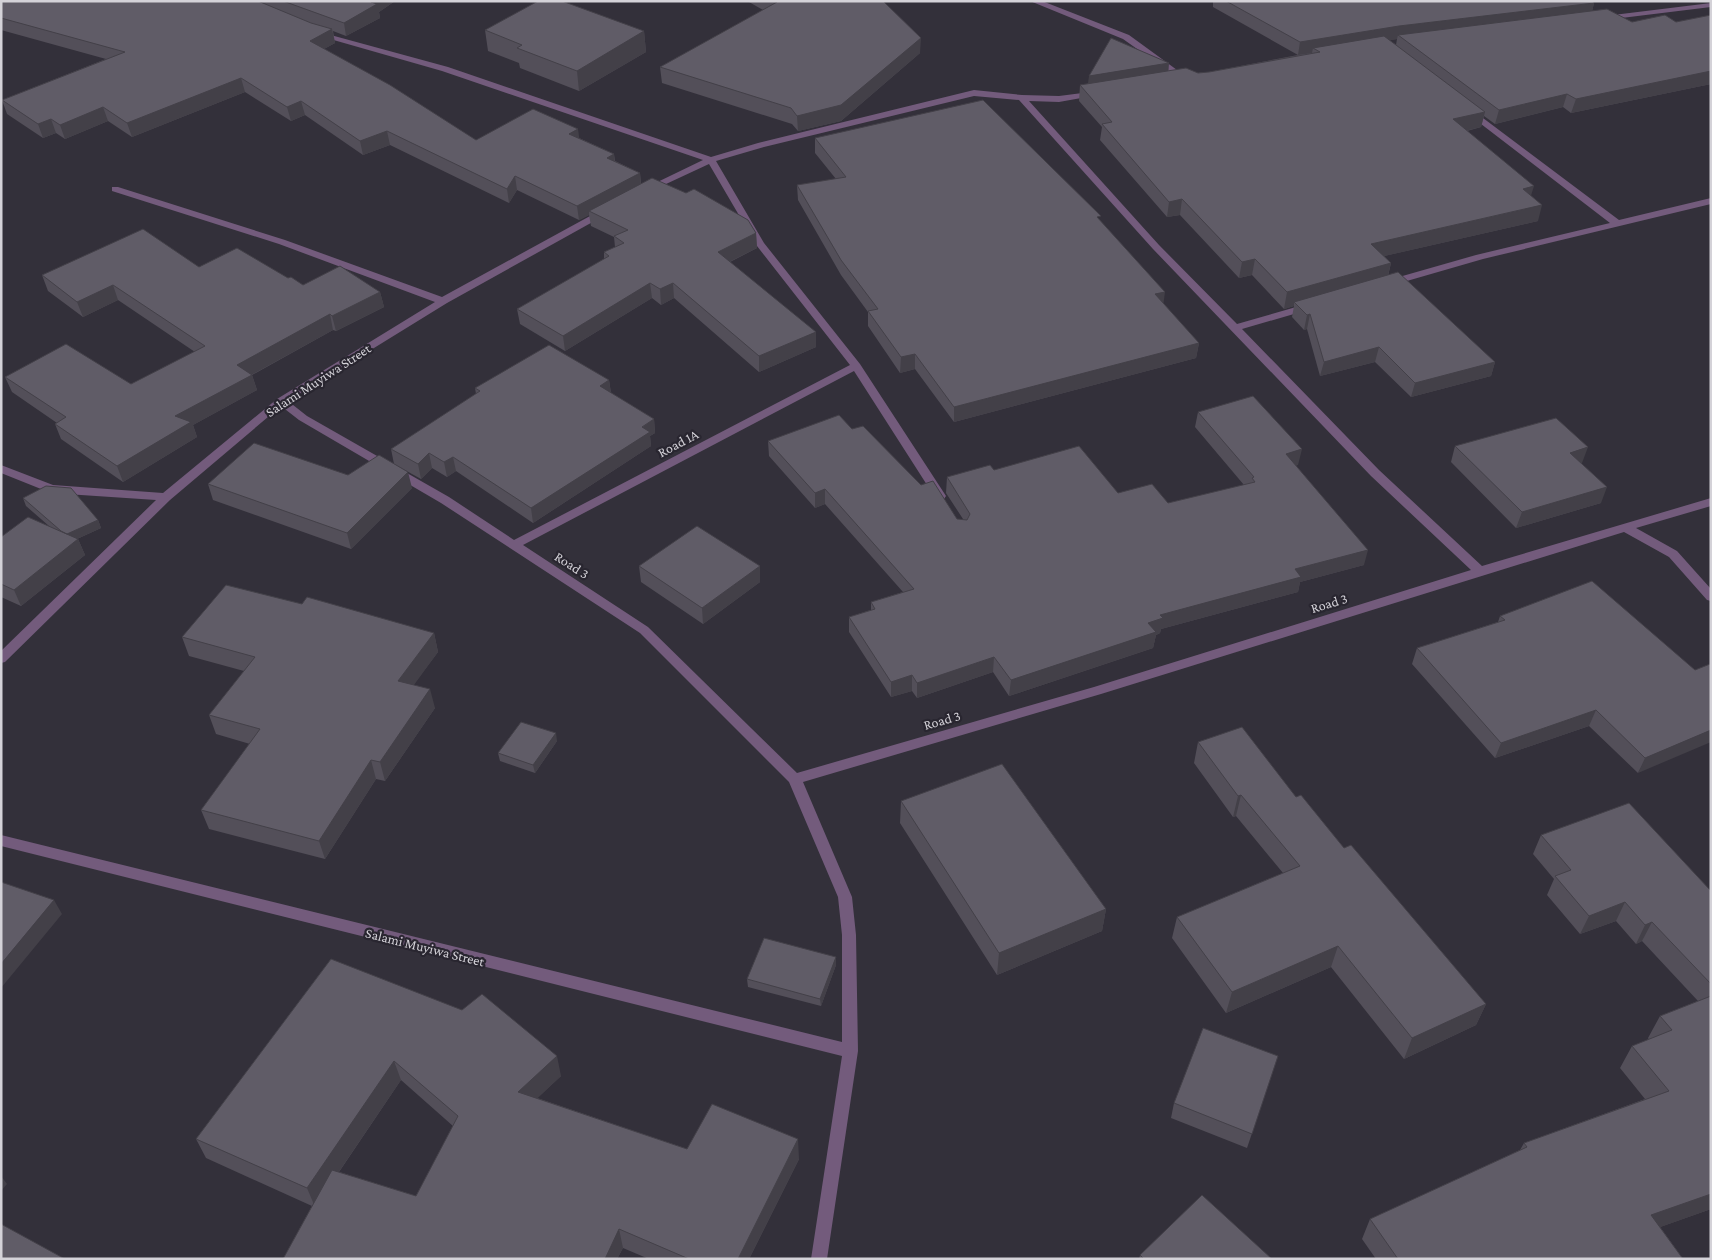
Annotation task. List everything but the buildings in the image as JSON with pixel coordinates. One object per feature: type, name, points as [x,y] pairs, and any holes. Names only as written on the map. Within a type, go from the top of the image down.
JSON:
[{"type":"street","points":[[1034,1],[1126,37],[1184,78]]},
{"type":"street","points":[[1593,19],[1711,5]]},
{"type":"street","points":[[309,29],[445,69],[711,160],[760,244],[856,366],[946,505]]},
{"type":"street","points":[[1174,80],[1196,76]]},
{"type":"street","points":[[641,193],[711,160],[761,145],[974,94],[1059,99],[1107,91]]},
{"type":"street","points":[[1022,98],[1156,247],[1374,473],[1480,572]]},
{"type":"street","points":[[1461,105],[1616,223]]},
{"type":"street","points":[[115,189],[282,242],[443,300]]},
{"type":"street","points":[[1376,287],[1480,257],[1711,201]]},
{"type":"street","name":"Salami Muyiwa Street","points":[[1,659],[166,497],[281,401],[443,300],[615,206]]},
{"type":"street","points":[[1235,328],[1320,303]]},
{"type":"street","name":"Road 1A","points":[[514,545],[856,366]]},
{"type":"street","name":"Road 3","points":[[281,401],[303,418],[445,500],[644,630],[795,779],[1096,691],[1711,502]]},
{"type":"street","points":[[1,469],[51,489],[166,497]]},
{"type":"street","points":[[1626,528],[1673,554],[1711,597]]},
{"type":"street","points":[[795,779],[845,897],[848,936],[850,1051],[819,1259]]},
{"type":"street","name":"Salami Muyiwa Street","points":[[1,840],[850,1051]]}]
